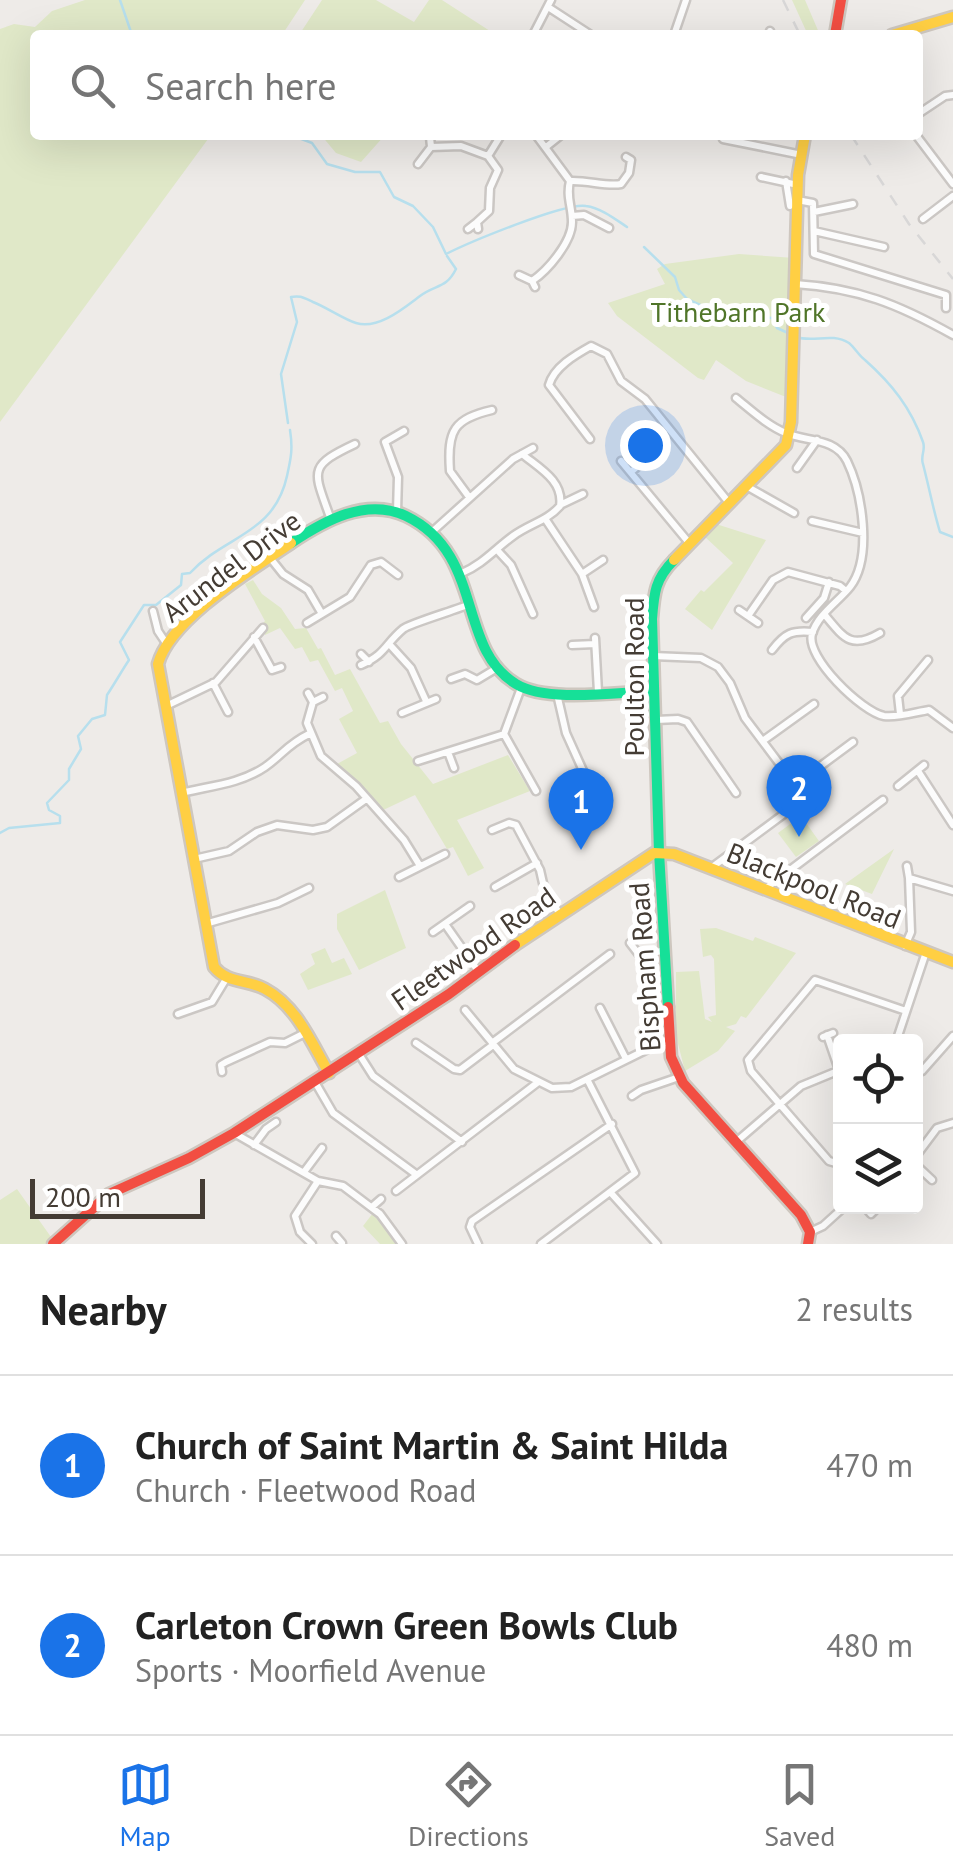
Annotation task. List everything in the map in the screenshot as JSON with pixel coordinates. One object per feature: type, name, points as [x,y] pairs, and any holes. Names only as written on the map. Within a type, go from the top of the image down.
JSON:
[{"type":"main road","points":[[838,30],[841,0]]},
{"type":"main road","points":[[909,30],[953,17]]},
{"type":"main road","points":[[788,435],[795,279],[792,183],[805,140]]},
{"type":"main road","name":"Poulton Road","points":[[658,852],[656,583],[673,559],[784,448],[788,435]]},
{"type":"main road","name":"Arundel Drive","points":[[226,980],[207,957],[158,661],[166,643],[208,605],[271,558],[331,520],[366,509],[397,512],[433,530],[446,544],[462,574],[486,653],[521,688]]},
{"type":"main road","points":[[521,688],[557,694],[654,692]]},
{"type":"main road","name":"Blackpool Road","points":[[658,852],[674,854],[953,962]]},
{"type":"main road","name":"Fleetwood Road","points":[[52,1244],[109,1194],[234,1133],[360,1054],[560,914],[658,852]]},
{"type":"main road","name":"Bispham Road","points":[[658,852],[672,1057],[680,1077],[801,1215],[809,1238]]},
{"type":"main road","points":[[226,980],[255,985],[274,994],[288,1008],[329,1073]]},
{"type":"street","points":[[676,30],[686,0]]},
{"type":"street","points":[[536,30],[550,4],[584,30]]},
{"type":"street","points":[[923,111],[953,95]]},
{"type":"street","points":[[418,164],[431,146],[430,140]]},
{"type":"street","points":[[488,156],[499,140]]},
{"type":"street","points":[[519,275],[534,284],[570,236],[570,181],[540,140]]},
{"type":"street","points":[[546,147],[555,140]]},
{"type":"street","points":[[735,140],[802,155]]},
{"type":"street","points":[[920,140],[953,184]]},
{"type":"street","points":[[431,146],[460,146],[488,156],[498,170],[490,188],[489,210],[477,226],[468,229]]},
{"type":"street","points":[[570,181],[620,184],[630,173],[632,157]]},
{"type":"street","points":[[761,177],[792,183]]},
{"type":"street","points":[[924,220],[953,196]]},
{"type":"street","points":[[793,203],[813,202],[814,254],[940,293],[946,296],[946,308]]},
{"type":"street","points":[[814,212],[853,204]]},
{"type":"street","points":[[572,214],[584,215],[609,228]]},
{"type":"street","points":[[814,232],[884,247]]},
{"type":"street","points":[[795,279],[868,294],[953,335]]},
{"type":"street","points":[[590,439],[586,429],[550,391],[549,382],[560,367],[590,346],[607,354],[621,381],[645,400],[731,504]]},
{"type":"street","points":[[736,398],[788,435],[817,440],[845,456],[863,533],[859,570],[813,632],[812,650],[821,665],[872,712],[886,717],[929,710],[952,723]]},
{"type":"street","points":[[469,497],[449,464],[455,420],[479,408],[492,410]]},
{"type":"street","points":[[376,445],[404,431]]},
{"type":"street","points":[[797,468],[817,440]]},
{"type":"street","points":[[385,442],[400,485],[397,512]]},
{"type":"street","points":[[433,530],[533,448]]},
{"type":"street","points":[[331,520],[319,483],[318,466],[322,460],[351,449]]},
{"type":"street","points":[[522,454],[555,483],[561,504]]},
{"type":"street","points":[[621,461],[690,544]]},
{"type":"street","points":[[631,472],[639,465]]},
{"type":"street","points":[[748,488],[794,513]]},
{"type":"street","points":[[462,574],[480,565],[515,534],[546,520],[561,504],[584,494]]},
{"type":"street","points":[[546,520],[593,593],[594,607]]},
{"type":"street","points":[[812,521],[823,520],[863,533]]},
{"type":"street","points":[[498,551],[531,601],[533,614]]},
{"type":"street","points":[[271,558],[282,574],[308,590],[322,614]]},
{"type":"street","points":[[306,623],[350,597],[367,568],[382,560],[398,575]]},
{"type":"street","points":[[582,574],[604,560]]},
{"type":"street","points":[[748,616],[787,567],[846,591]]},
{"type":"street","points":[[806,618],[824,598],[829,582]]},
{"type":"street","points":[[361,654],[365,663],[391,646],[408,625],[450,614],[471,603]]},
{"type":"street","points":[[152,610],[166,643]]},
{"type":"street","points":[[738,610],[758,623]]},
{"type":"street","points":[[824,614],[854,642],[864,643],[880,633]]},
{"type":"street","points":[[166,706],[213,683],[263,628]]},
{"type":"street","points":[[772,650],[784,634],[796,630],[813,632]]},
{"type":"street","points":[[254,638],[271,669],[281,667]]},
{"type":"street","points":[[572,645],[596,641],[598,692]]},
{"type":"street","points":[[391,646],[411,668],[426,701]]},
{"type":"street","points":[[654,656],[701,658],[718,666],[730,682],[745,718],[802,795],[800,802],[710,868]]},
{"type":"street","points":[[900,714],[898,696],[928,660]]},
{"type":"street","points":[[451,679],[465,674],[477,680],[497,668]]},
{"type":"street","points":[[213,683],[228,712]]},
{"type":"street","points":[[521,688],[504,734],[536,792]]},
{"type":"street","points":[[308,693],[313,702],[306,723],[321,756],[347,776],[404,840],[420,866]]},
{"type":"street","points":[[557,694],[566,733],[590,784]]},
{"type":"street","points":[[313,702],[322,698]]},
{"type":"street","points":[[404,709],[436,699]]},
{"type":"street","points":[[764,740],[814,704]]},
{"type":"street","points":[[655,720],[687,722],[736,794]]},
{"type":"street","points":[[179,793],[245,778],[266,766],[288,744],[309,734]]},
{"type":"street","points":[[418,762],[504,734]]},
{"type":"street","points":[[796,784],[853,742]]},
{"type":"street","points":[[448,752],[454,768]]},
{"type":"street","points":[[898,786],[921,768],[953,825]]},
{"type":"street","points":[[579,805],[578,792],[590,784],[600,782],[607,793]]},
{"type":"street","points":[[192,859],[229,851],[256,832],[277,825],[312,830],[327,827],[366,799]]},
{"type":"street","points":[[766,889],[884,800]]},
{"type":"street","points":[[945,812],[953,807]]},
{"type":"street","points":[[492,830],[514,823],[537,862],[545,892],[560,914]]},
{"type":"street","points":[[399,878],[446,854]]},
{"type":"street","points":[[494,887],[537,862]]},
{"type":"street","points":[[906,946],[911,932],[907,866]]},
{"type":"street","points":[[498,872],[503,882]]},
{"type":"street","points":[[908,878],[952,887]]},
{"type":"street","points":[[295,884],[300,893]]},
{"type":"street","points":[[204,924],[278,903],[309,888]]},
{"type":"street","points":[[432,932],[470,906]]},
{"type":"street","points":[[445,924],[478,972]]},
{"type":"street","points":[[630,943],[640,956],[665,950]]},
{"type":"street","points":[[899,1034],[926,952]]},
{"type":"street","points":[[416,1042],[460,1070],[610,954]]},
{"type":"street","points":[[182,1009],[212,1002],[226,980]]},
{"type":"street","points":[[833,1162],[751,1070],[748,1060],[812,982],[821,980],[906,1011]]},
{"type":"street","points":[[599,1009],[626,1060]]},
{"type":"street","points":[[465,1010],[514,1069],[537,1083],[560,1088],[670,1038]]},
{"type":"street","points":[[219,1068],[270,1042],[285,1043],[305,1033]]},
{"type":"street","points":[[828,1035],[833,1050]]},
{"type":"street","points":[[923,1070],[953,1036]]},
{"type":"street","points":[[360,1054],[372,1076],[462,1142]]},
{"type":"street","points":[[736,1142],[806,1082],[833,1072]]},
{"type":"street","name":"Bispham Road","points":[[632,1096],[680,1077]]},
{"type":"street","points":[[541,1244],[636,1172],[588,1078]]},
{"type":"street","points":[[315,1082],[334,1113],[417,1175]]},
{"type":"street","points":[[396,1191],[537,1083]]},
{"type":"street","points":[[254,1145],[276,1122]]},
{"type":"street","points":[[923,1147],[937,1128],[953,1123]]},
{"type":"street","points":[[478,1244],[470,1228],[472,1221],[612,1124]]},
{"type":"street","points":[[234,1133],[318,1181],[343,1186],[373,1206],[402,1244]]},
{"type":"street","points":[[304,1172],[320,1158],[322,1148]]},
{"type":"street","points":[[923,1172],[932,1180]]},
{"type":"street","points":[[312,1244],[300,1232],[295,1216],[318,1181]]},
{"type":"street","points":[[611,1193],[656,1244]]},
{"type":"street","points":[[373,1206],[381,1199]]},
{"type":"street","points":[[809,1238],[836,1214]]},
{"type":"street","points":[[872,1214],[881,1225]]},
{"type":"street","points":[[336,1236],[344,1242]]},
{"type":"green space","points":[[85,0],[305,0],[285,30],[30,30],[30,140],[207,140],[0,422],[0,29],[14,24],[35,27],[52,11]]},
{"type":"green space","points":[[322,0],[376,0],[414,22],[429,0],[442,0],[488,30],[302,30]]},
{"type":"green space","points":[[792,0],[805,0],[818,30],[806,30]]},
{"type":"green space","points":[[325,140],[381,140],[361,162],[336,153]]},
{"type":"green space","name":"Tithebarn Park","points":[[739,254],[795,258],[791,399],[746,381],[716,360],[704,380],[698,378],[617,316],[608,303],[665,284],[657,269],[665,264]]},
{"type":"green space","points":[[716,524],[766,540],[712,630],[685,609],[733,563],[704,536]]},
{"type":"green space","points":[[253,580],[262,594],[281,608],[295,629],[306,628],[335,675],[350,669],[380,723],[388,721],[433,784],[508,755],[530,791],[457,820],[484,868],[468,876],[453,847],[447,849],[415,795],[379,812],[337,764],[357,753],[339,719],[353,711],[342,688],[335,691],[318,660],[310,662],[302,647],[295,649],[280,628],[265,635],[265,621],[245,584]]},
{"type":"green space","points":[[801,816],[819,841],[796,857],[778,833]]},
{"type":"green space","points":[[894,849],[872,894],[845,884]]},
{"type":"green space","points":[[385,890],[406,948],[359,970],[337,929],[337,914]]},
{"type":"green space","points":[[716,928],[753,941],[755,937],[796,953],[746,1018],[741,1016],[736,1024],[726,1027],[735,1031],[718,1051],[685,1071],[676,1036],[676,972],[699,971],[705,1019],[712,1022],[708,1017],[716,1015],[714,959],[711,955],[703,957],[700,929]]},
{"type":"green space","points":[[325,948],[332,963],[344,958],[352,974],[308,990],[300,974],[315,964],[311,954]]},
{"type":"green space","points":[[17,1189],[51,1237],[45,1244],[0,1244],[0,1200]]},
{"type":"green space","points":[[373,1213],[397,1244],[380,1244],[363,1226]]},
{"type":"waterway","points":[[120,0],[130,30]]},
{"type":"waterway","points":[[304,140],[312,143],[327,164],[355,172],[380,172],[394,197],[413,206],[433,227],[446,254],[516,224],[575,206],[597,209],[627,227]]},
{"type":"waterway","points":[[644,247],[675,277],[687,299],[743,321],[754,316],[772,318],[777,328],[788,333]]},
{"type":"waterway","points":[[288,423],[281,374],[297,322],[291,297],[304,298],[356,323],[373,323],[390,317],[448,280],[456,269],[447,256]]},
{"type":"waterway","points":[[796,337],[836,338],[849,343],[892,388],[913,418],[923,442],[922,461],[940,532],[953,537]]},
{"type":"waterway","points":[[0,833],[9,828],[60,823],[60,816],[49,810],[47,803],[69,780],[69,769],[81,749],[78,736],[92,719],[105,715],[107,695],[129,660],[120,642],[144,605],[156,605],[181,585],[182,574],[190,573],[271,511],[287,476],[290,430]]},
{"type":"railway","points":[[783,0],[798,30]]},
{"type":"railway","points":[[854,140],[909,224],[953,279]]},
{"type":"traffic: fast","points":[[291,543],[331,520],[361,510],[406,516],[431,533],[448,553],[485,648],[497,668],[516,684],[564,695],[654,691]]},
{"type":"traffic: fast","points":[[668,1007],[652,619],[657,587],[674,560]]},
{"type":"traffic: slow","points":[[909,30],[953,17]]},
{"type":"traffic: slow","points":[[674,560],[786,445],[791,422],[798,175],[804,140]]},
{"type":"traffic: slow","points":[[291,543],[195,613],[178,630],[158,664],[214,967],[225,976],[265,989],[286,1005],[303,1026],[329,1073]]},
{"type":"traffic: slow","points":[[515,945],[654,853],[674,854],[953,962]]},
{"type":"traffic: jam","points":[[836,30],[841,0]]},
{"type":"traffic: jam","points":[[53,1244],[109,1194],[234,1133],[449,994],[515,945]]},
{"type":"traffic: jam","points":[[668,1007],[671,1057],[683,1083],[801,1215],[810,1232],[808,1244]]},
{"type":"place","name":"Carleton Crown Green Bowls Club","points":[[799,837]]},
{"type":"place","name":"Church of Saint Martin & Saint Hilda","points":[[581,850]]}]
